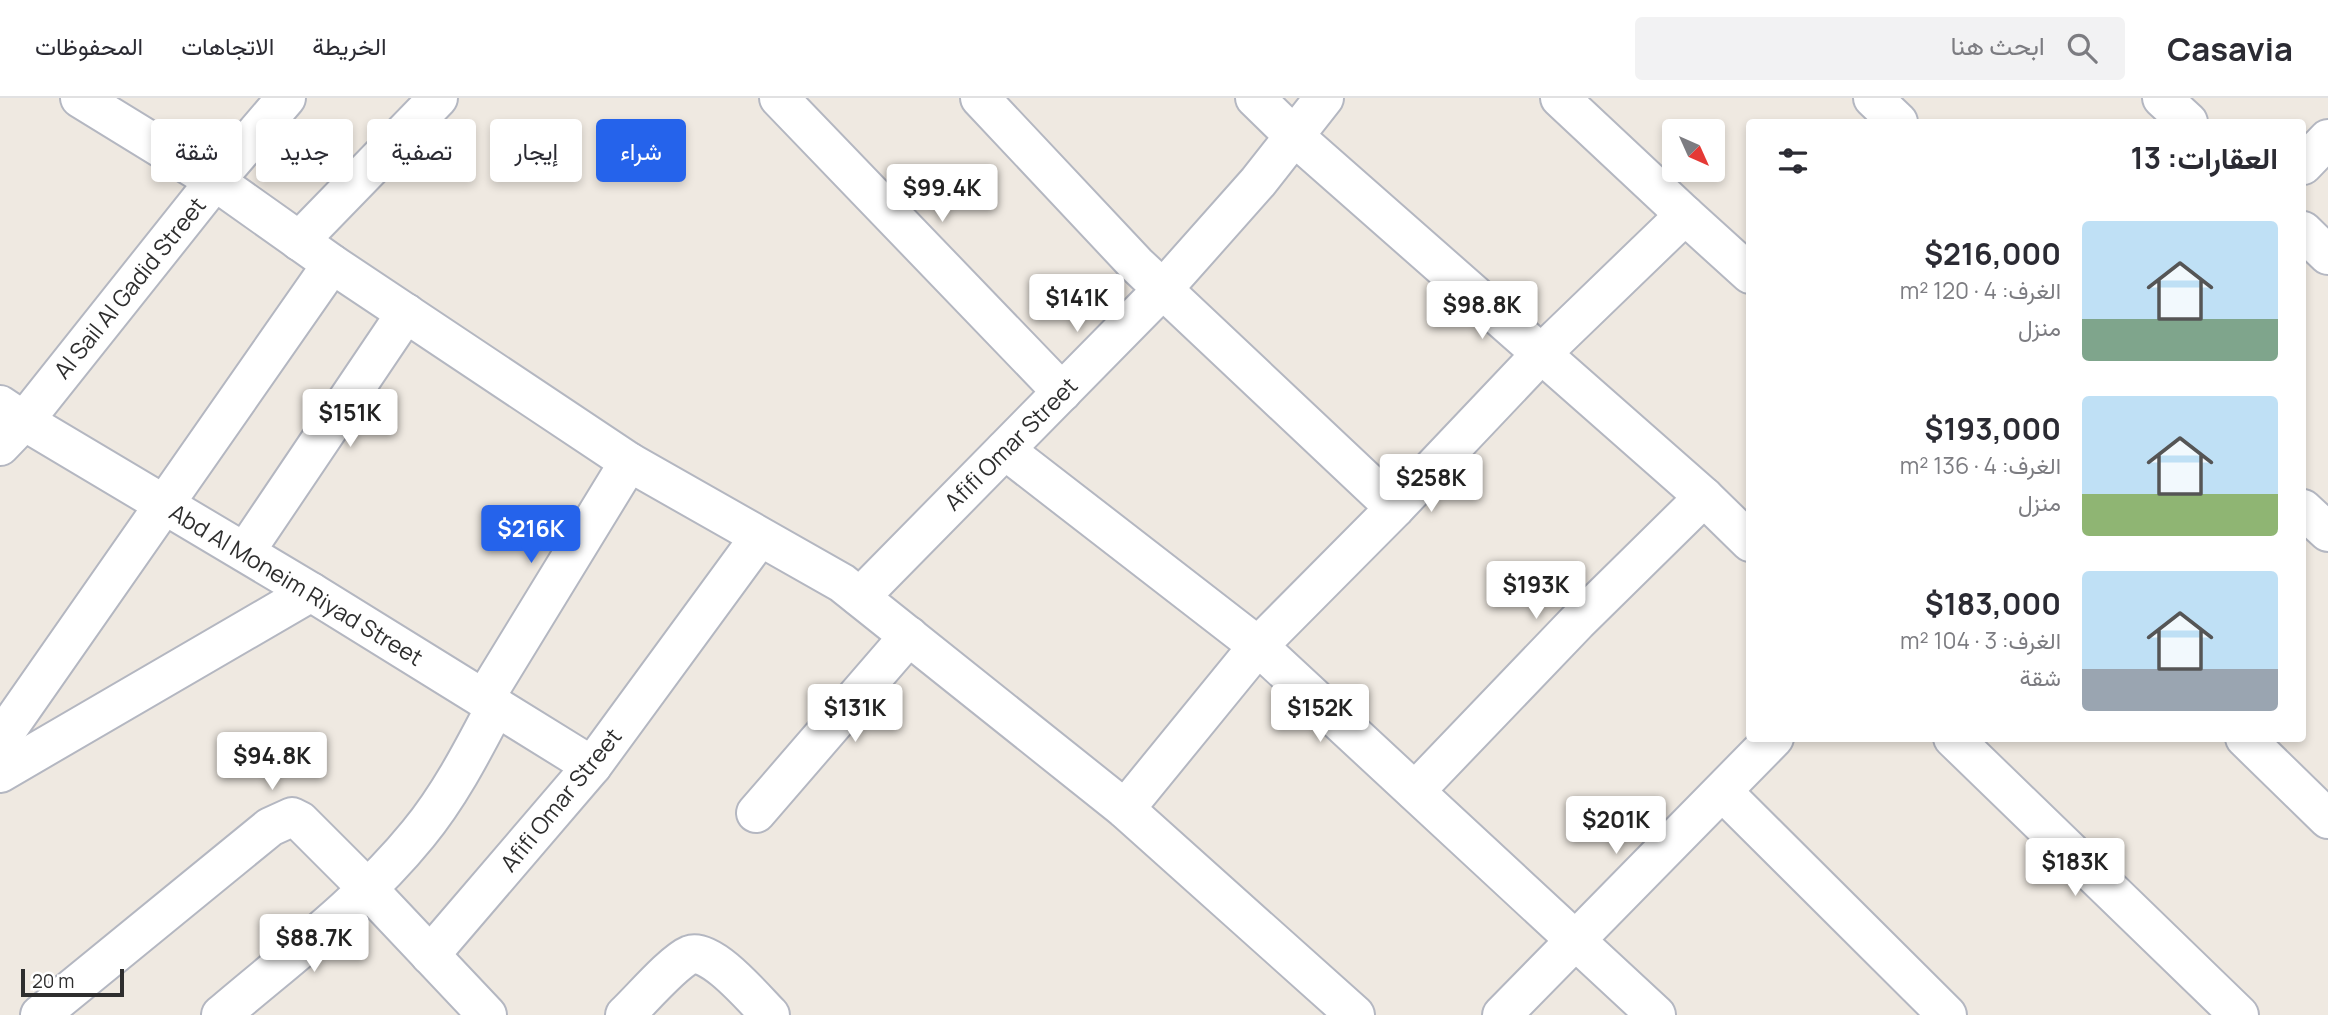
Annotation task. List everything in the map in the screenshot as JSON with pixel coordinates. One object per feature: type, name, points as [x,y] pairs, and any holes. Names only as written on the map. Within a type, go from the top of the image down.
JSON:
[{"type":"street","points":[[80,98],[151,142]]},
{"type":"street","name":"Al Sail Al Gadid Street","points":[[242,149],[286,98]]},
{"type":"street","points":[[299,241],[438,98]]},
{"type":"street","points":[[779,98],[1062,392]]},
{"type":"street","points":[[980,98],[1136,264],[1395,508]]},
{"type":"street","points":[[1255,98],[1294,136],[1704,497],[1746,538]]},
{"type":"street","name":"Afifi Omar Street","points":[[860,597],[1163,289],[1258,182],[1324,98]]},
{"type":"street","points":[[1560,98],[1746,270]]},
{"type":"street","points":[[1873,98],[1895,119]]},
{"type":"street","points":[[2162,98],[2185,119]]},
{"type":"street","points":[[2306,162],[2328,139]]},
{"type":"street","name":"Al Sail Al Gadid Street","points":[[8,424],[214,182]]},
{"type":"street","points":[[216,182],[332,264],[629,462],[842,583],[1125,809],[1355,1015]]},
{"type":"street","points":[[1125,809],[1258,646],[1395,508],[1541,354],[1685,215]]},
{"type":"street","points":[[2306,234],[2328,255]]},
{"type":"street","points":[[0,740],[332,264]]},
{"type":"street","points":[[245,552],[406,313]]},
{"type":"street","name":"Abd Al Moneim Riyad Street","points":[[8,424],[164,505],[245,552],[592,766]]},
{"type":"street","points":[[1005,450],[1258,646],[1656,1015]]},
{"type":"street","points":[[221,1015],[368,889],[426,823],[462,772],[490,702],[629,462]]},
{"type":"street","points":[[1415,791],[1577,622],[1704,497]]},
{"type":"street","points":[[2306,512],[2328,532]]},
{"type":"street","name":"Afifi Omar Street","points":[[430,955],[592,766],[759,538]]},
{"type":"street","points":[[0,773],[311,592]]},
{"type":"street","points":[[756,813],[909,636]]},
{"type":"street","points":[[1502,1015],[1770,742]]},
{"type":"street","points":[[1957,742],[2239,1015]]},
{"type":"street","points":[[2249,742],[2328,818]]},
{"type":"street","points":[[1723,792],[1947,1015]]},
{"type":"street","points":[[40,1015],[281,820],[292,817],[300,821],[430,955],[467,1008]]},
{"type":"street","points":[[625,1015],[680,962],[691,954],[703,954],[717,963],[770,1015]]}]
